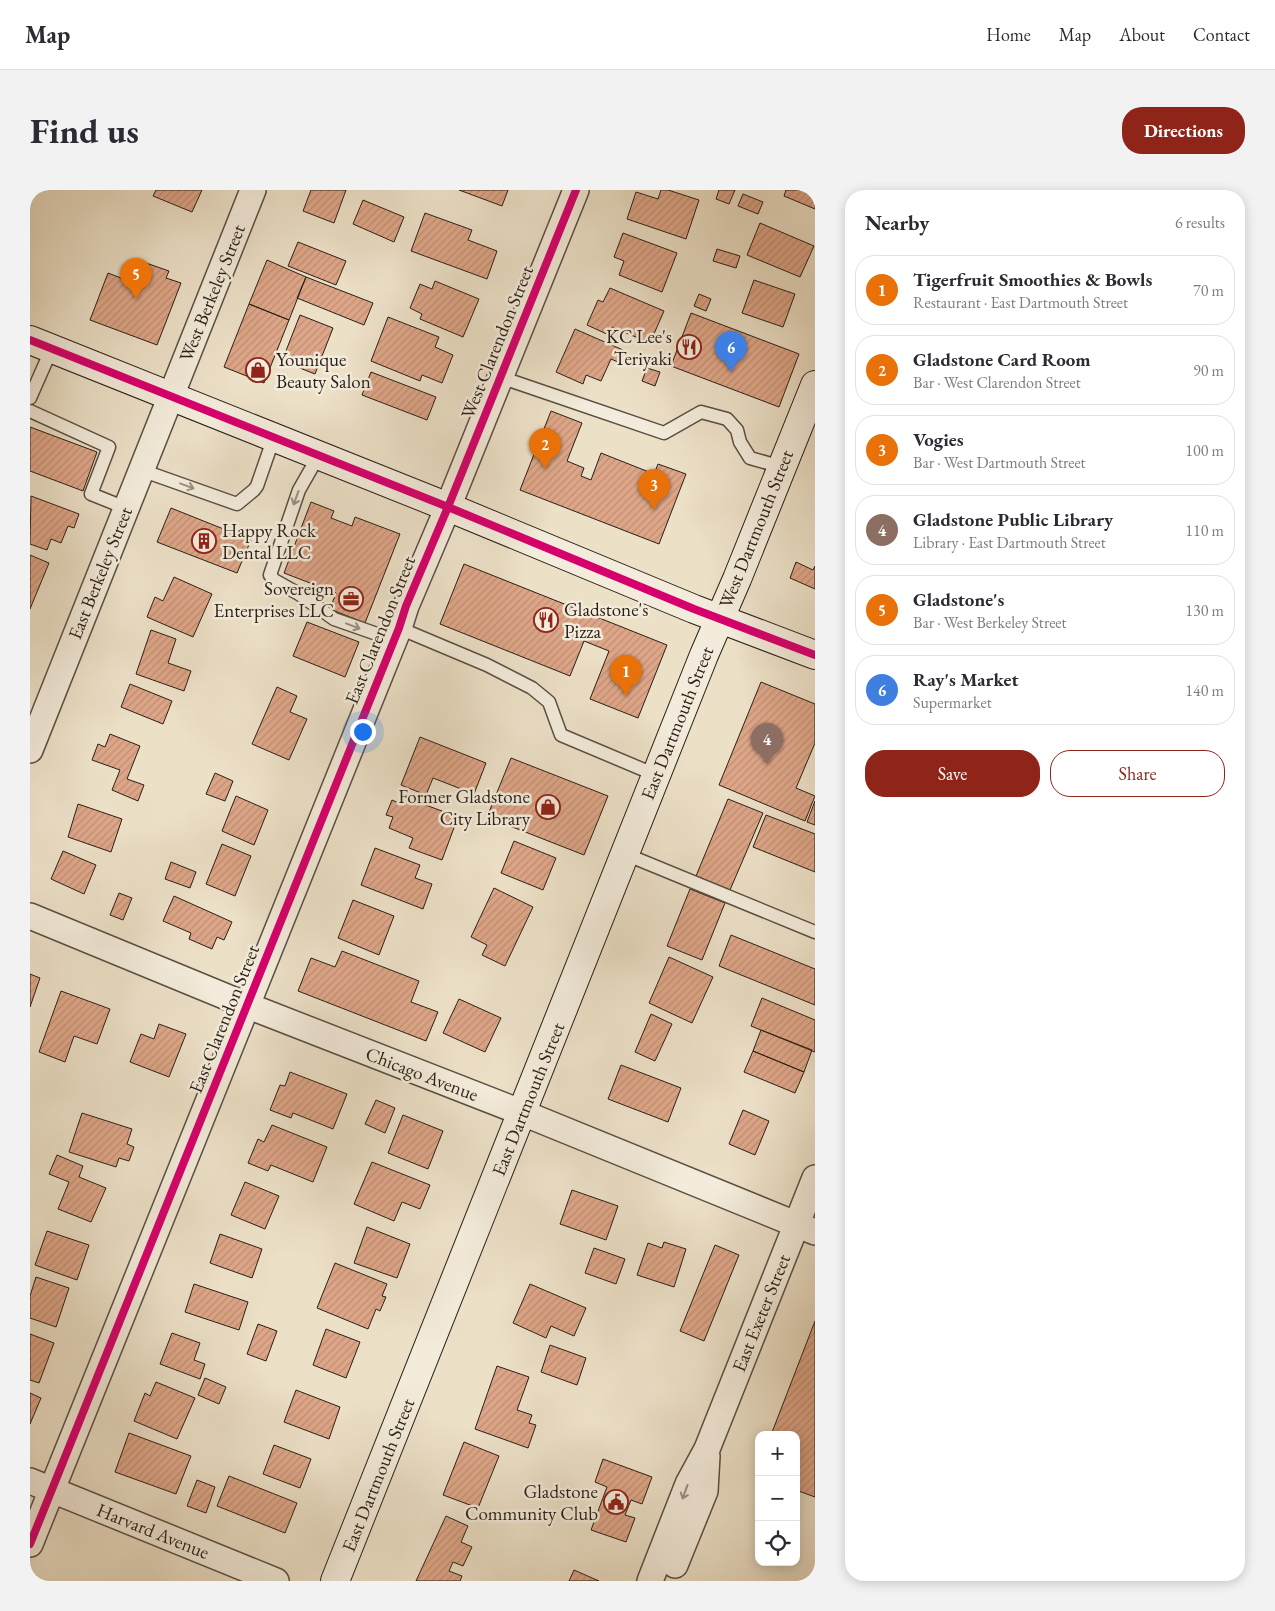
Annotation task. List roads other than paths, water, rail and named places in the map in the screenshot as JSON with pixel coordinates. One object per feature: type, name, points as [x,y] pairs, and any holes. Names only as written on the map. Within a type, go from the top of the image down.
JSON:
[{"type":"street","name":"West Berkeley Street","points":[[171,396],[253,190]]},
{"type":"street","name":"West Clarendon Street","points":[[448,507],[576,190]]},
{"type":"street","points":[[41,344],[448,507],[694,609],[815,655]]},
{"type":"street","name":"West Dartmouth Street","points":[[720,618],[815,386]]},
{"type":"street","name":"East Berkeley Street","points":[[30,750],[171,396]]},
{"type":"street","name":"East Clarendon Street","points":[[30,1544],[41,1486],[246,1006],[397,634],[406,606],[448,507]]},
{"type":"street","name":"East Dartmouth Street","points":[[335,1581],[523,1113],[656,774],[720,618]]},
{"type":"street","name":"Chicago Avenue","points":[[30,916],[246,1006],[523,1113],[805,1229]]},
{"type":"street","name":"East Exeter Street","points":[[650,1581],[688,1484],[707,1448],[805,1229],[815,1178]]},
{"type":"street","name":"East Exeter Street","points":[[669,1581],[705,1491],[707,1448]]},
{"type":"street","name":"Harvard Avenue","points":[[41,1486],[276,1581]]},
{"type":"lane","points":[[30,398],[41,344]]},
{"type":"lane","points":[[500,377],[664,433],[701,412],[727,419],[737,430],[740,442],[750,458],[782,467]]},
{"type":"lane","points":[[30,411],[109,447],[91,494],[126,508]]},
{"type":"lane","points":[[141,470],[237,504],[257,486],[274,437]]},
{"type":"lane","points":[[319,455],[299,490],[270,575],[274,580],[299,594],[334,619],[397,634],[487,665],[532,688],[550,702],[561,735],[656,774]]},
{"type":"lane","points":[[625,854],[815,932]]},
{"type":"place","name":"Gladstone's","points":[[136,299]]},
{"type":"place","name":"KC Lee's Teriyaki","points":[[689,347]]},
{"type":"place","name":"Younique Beauty Salon","points":[[258,370]]},
{"type":"place","name":"Ray's Market","points":[[731,372]]},
{"type":"place","name":"Gladstone Card Room","points":[[545,469]]},
{"type":"place","name":"Vogies","points":[[654,510]]},
{"type":"place","name":"Happy Rock Dental LLC","points":[[204,541]]},
{"type":"place","name":"Sovereign Enterprises LLC","points":[[351,599]]},
{"type":"place","name":"Gladstone's Pizza","points":[[546,620]]},
{"type":"place","name":"Tigerfruit Smoothies & Bowls","points":[[626,696]]},
{"type":"place","name":"Gladstone Public Library","points":[[767,764]]},
{"type":"place","name":"Former Gladstone City Library","points":[[548,807]]},
{"type":"place","name":"Gladstone Community Club","points":[[616,1502]]}]
